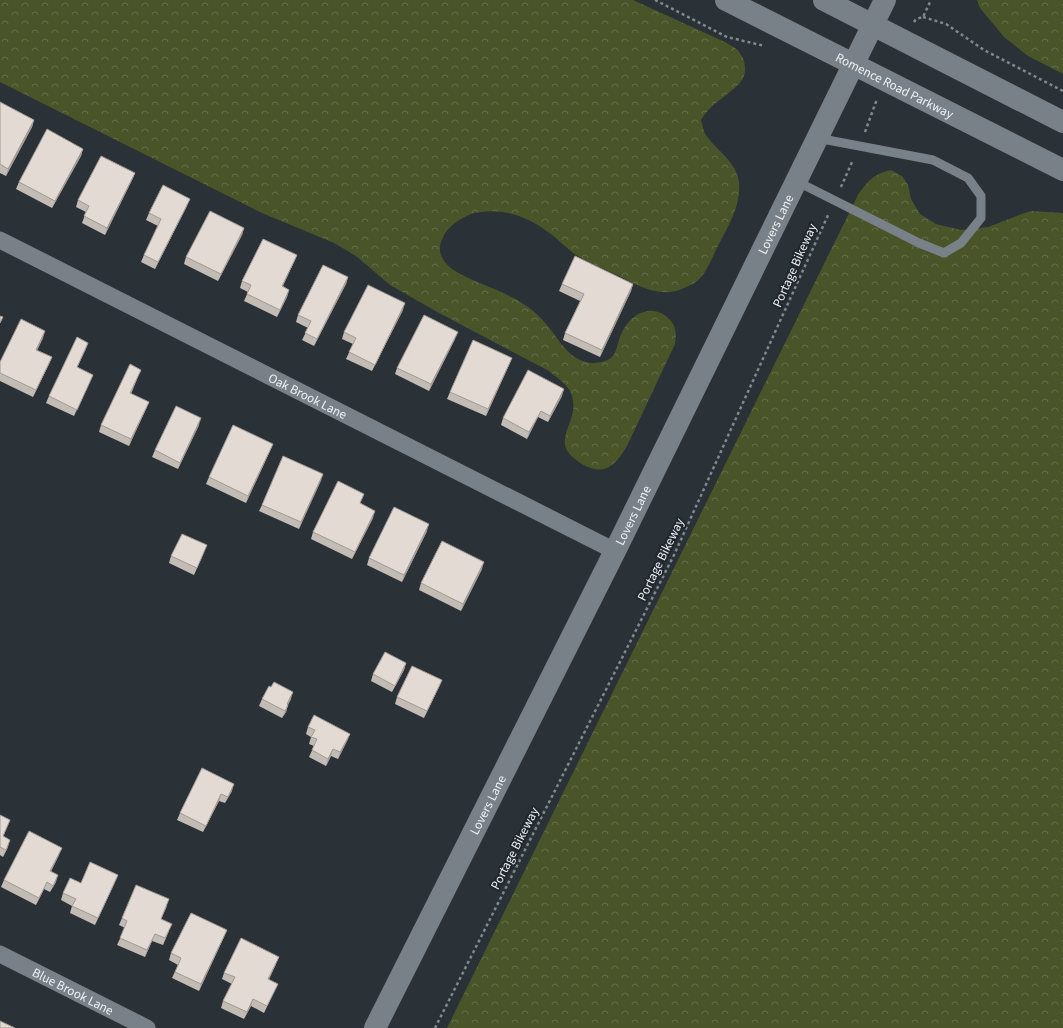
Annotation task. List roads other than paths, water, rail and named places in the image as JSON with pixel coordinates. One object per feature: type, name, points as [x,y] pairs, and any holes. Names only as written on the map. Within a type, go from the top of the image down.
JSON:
[{"type":"street","name":"Romence Road Parkway","points":[[726,0],[1063,170]]},
{"type":"street","points":[[824,0],[1063,122]]},
{"type":"street","name":"Lovers Lane","points":[[374,1028],[615,551],[885,0]]},
{"type":"street","name":"Oak Brook Lane","points":[[0,240],[615,551]]},
{"type":"street","name":"Blue Brook Lane","points":[[0,954],[147,1028]]},
{"type":"lane","points":[[796,181],[919,243],[944,253],[961,243],[981,218],[981,196],[968,178],[932,160],[817,138]]}]
